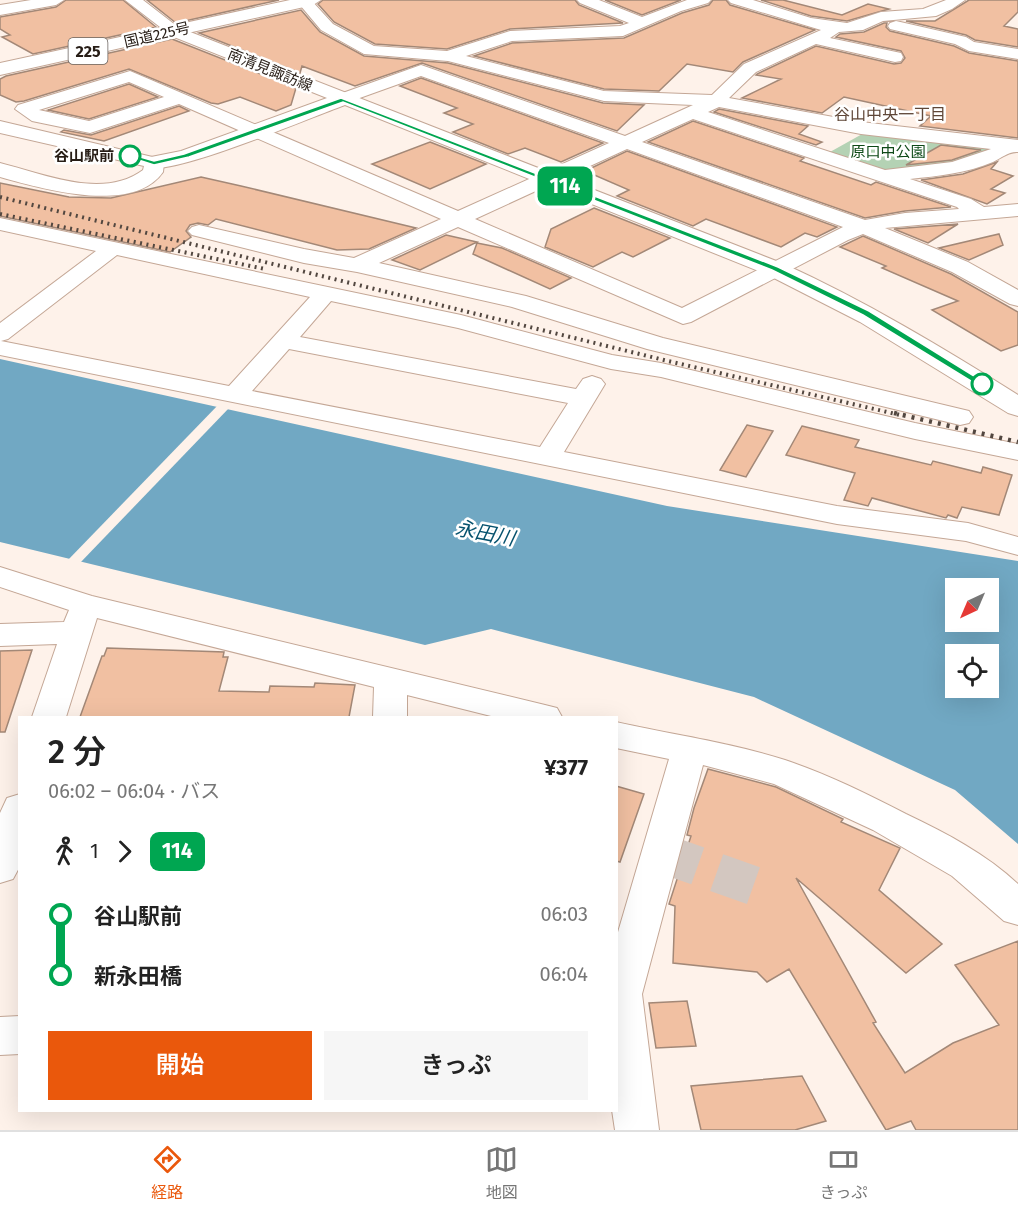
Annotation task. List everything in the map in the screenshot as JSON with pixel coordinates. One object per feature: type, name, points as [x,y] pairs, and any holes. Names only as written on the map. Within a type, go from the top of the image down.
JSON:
[{"type":"main road","name":"国道225号","points":[[0,69],[309,1]]},
{"type":"main road","name":"南清見諏訪線","points":[[175,31],[775,269],[866,313],[1018,407]]},
{"type":"main road","points":[[154,163],[187,156],[343,99]]},
{"type":"street","points":[[0,9],[56,0]]},
{"type":"street","points":[[134,0],[175,31]]},
{"type":"street","points":[[585,0],[644,23]]},
{"type":"street","points":[[448,56],[510,36],[547,33],[615,33],[676,8],[703,0]]},
{"type":"street","points":[[736,0],[834,28],[856,28],[882,16],[936,12],[957,0]]},
{"type":"street","points":[[309,1],[327,27],[370,51],[861,226],[960,267],[1015,295]]},
{"type":"street","points":[[872,21],[960,40],[969,46],[1018,54]]},
{"type":"street","points":[[357,265],[693,113],[717,101],[750,68],[834,28]]},
{"type":"street","points":[[814,39],[895,57]]},
{"type":"street","points":[[370,51],[448,56],[604,96],[717,101],[861,128],[1013,145]]},
{"type":"street","points":[[343,99],[422,70]]},
{"type":"street","points":[[180,98],[90,127],[38,117],[24,109],[130,76],[683,317]]},
{"type":"street","points":[[693,113],[964,203],[983,213]]},
{"type":"street","points":[[0,127],[154,163],[153,172],[138,183],[105,190],[83,189],[13,175],[0,169]]},
{"type":"street","points":[[813,153],[861,128]]},
{"type":"street","points":[[6,147],[41,138]]},
{"type":"street","points":[[883,176],[981,160],[1013,145]]},
{"type":"street","points":[[547,458],[600,372],[638,340],[861,226],[931,216],[1018,210]]},
{"type":"street","points":[[5,229],[112,249],[460,322],[611,362],[661,370],[1018,452]]},
{"type":"street","points":[[199,231],[304,256],[357,265],[518,301],[638,340],[960,417]]},
{"type":"street","points":[[0,333],[112,249]]},
{"type":"street","points":[[234,396],[326,293]]},
{"type":"street","points":[[283,341],[583,398]]},
{"type":"street","points":[[0,348],[837,515],[969,532],[1018,546]]},
{"type":"street","points":[[0,577],[41,588],[81,619]]},
{"type":"street","points":[[49,716],[81,619]]},
{"type":"street","points":[[0,635],[81,619],[391,679],[541,716]]},
{"type":"street","points":[[390,716],[391,679]]},
{"type":"street","points":[[618,735],[659,745],[690,748],[762,767],[834,795],[957,858],[1018,909]]},
{"type":"street","points":[[637,1130],[619,994],[690,748]]},
{"type":"street","points":[[0,868],[18,813]]},
{"type":"street","points":[[0,1036],[18,1035]]},
{"type":"green space","name":"原口中公園","points":[[864,133],[988,145],[994,150],[928,167],[901,170],[860,165],[830,152]]},
{"type":"water","name":"永田川","points":[[0,359],[667,506],[1018,561],[1018,844],[955,790],[754,697],[491,629],[425,645],[0,542]]},
{"type":"pier","points":[[219,404],[230,407],[79,564],[67,561]]},
{"type":"building","points":[[66,0],[123,0],[156,27],[33,54],[2,37],[10,35],[0,29],[0,17],[56,7]]},
{"type":"building","points":[[147,0],[279,0],[176,23]]},
{"type":"building","points":[[323,0],[575,0],[579,5],[623,23],[510,29],[447,49],[375,44],[334,22],[318,4]]},
{"type":"building","points":[[605,0],[681,0],[642,15]]},
{"type":"building","points":[[713,0],[726,0],[730,5],[815,30],[743,62],[733,72],[687,64],[659,91],[604,89],[474,56],[512,43],[624,38],[682,13],[709,5]]},
{"type":"building","points":[[761,0],[783,0],[842,15],[868,4],[889,9],[847,21],[811,16]]},
{"type":"building","points":[[969,0],[1018,0],[1018,12],[1004,26],[1018,29],[1018,47],[975,40],[966,35],[906,21],[935,21]]},
{"type":"building","points":[[301,10],[320,32],[364,56],[448,63],[603,103],[644,105],[617,131],[422,63],[355,86],[302,66],[300,73],[199,33]]},
{"type":"building","points":[[887,23],[886,27],[890,31],[954,46],[969,53],[1018,61],[1018,138],[920,126],[931,116],[844,97],[822,113],[742,98],[781,79],[757,74],[816,46],[894,64],[901,63],[905,58],[901,51],[836,37],[840,34],[864,32]]},
{"type":"building","points":[[172,39],[296,88],[291,105],[276,111],[240,97],[218,104],[211,103],[129,69],[24,101],[16,102],[0,95],[0,79],[6,76]]},
{"type":"building","points":[[421,78],[603,143],[561,162],[525,148],[508,154],[453,132],[473,124],[444,113],[457,108],[400,86]]},
{"type":"building","points":[[129,84],[158,97],[89,119],[48,110]]},
{"type":"building","points":[[179,106],[189,111],[104,141],[61,132],[64,130],[91,135]]},
{"type":"building","points":[[719,109],[808,126],[799,134],[822,142],[816,145],[714,112]]},
{"type":"building","points":[[693,121],[804,158],[800,161],[871,185],[876,182],[951,207],[905,211],[865,218],[648,142]]},
{"type":"building","points":[[430,142],[486,164],[430,189],[372,164]]},
{"type":"building","points":[[941,145],[981,150],[952,160],[906,165]]},
{"type":"building","points":[[627,151],[837,227],[817,237],[805,233],[781,247],[706,219],[693,226],[617,196],[629,190],[585,171]]},
{"type":"building","points":[[997,162],[991,169],[1013,176],[991,189],[1005,193],[987,204],[921,180],[963,174]]},
{"type":"building","points":[[201,177],[416,228],[369,249],[337,250],[216,219],[208,225],[198,223],[190,225],[186,231],[191,237],[170,252],[0,216],[0,183],[69,197],[111,198]]},
{"type":"building","points":[[594,208],[670,238],[633,257],[622,252],[593,267],[545,247],[551,229]]},
{"type":"building","points":[[958,224],[928,243],[894,229]]},
{"type":"building","points":[[999,234],[1003,245],[969,260],[939,248]]},
{"type":"building","points":[[446,235],[477,242],[420,270],[392,260]]},
{"type":"building","points":[[863,236],[951,274],[1018,312],[1018,345],[1001,351],[932,310],[958,301],[882,268],[886,266],[840,247]]},
{"type":"building","points":[[477,243],[502,248],[571,278],[550,289],[473,254]]},
{"type":"building","points":[[747,425],[773,431],[746,477],[720,470]]},
{"type":"building","points":[[802,426],[859,440],[855,447],[931,465],[933,461],[981,473],[983,467],[1012,475],[999,515],[962,507],[957,518],[948,515],[946,518],[872,498],[868,506],[844,500],[855,473],[786,455]]},
{"type":"building","points":[[107,648],[224,652],[223,657],[228,657],[219,691],[269,692],[270,686],[314,687],[315,683],[355,685],[349,716],[80,716],[102,656]]},
{"type":"building","points":[[32,650],[5,732],[0,732],[0,651]]},
{"type":"building","points":[[708,769],[776,787],[843,819],[841,822],[900,848],[879,890],[942,944],[906,973],[796,878],[876,1022],[873,1023],[905,1073],[953,1043],[999,1025],[955,965],[1018,941],[1018,1130],[916,1130],[911,1121],[886,1130],[789,969],[767,982],[757,972],[673,963],[675,906],[669,904],[691,836],[687,835],[694,808]]},
{"type":"building","points":[[618,787],[644,794],[620,862],[618,862]]},
{"type":"building","points":[[687,1001],[696,1046],[656,1048],[649,1003]]},
{"type":"building","points":[[802,1076],[826,1121],[795,1130],[701,1130],[691,1086]]},
{"type":"tunnel","points":[[661,853],[763,889]]},
{"type":"railway","points":[[0,197],[668,361],[900,415]]},
{"type":"railway","points":[[0,214],[265,269]]},
{"type":"railway","points":[[894,413],[1018,442]]},
{"type":"bus line","name":"114","points":[[130,156],[154,163],[187,156],[343,99],[748,257],[827,292],[866,313],[982,384]]},
{"type":"place","name":"谷山駅前","points":[[130,156]]},
{"type":"district","name":"谷山中央一丁目","points":[[890,114]]}]
